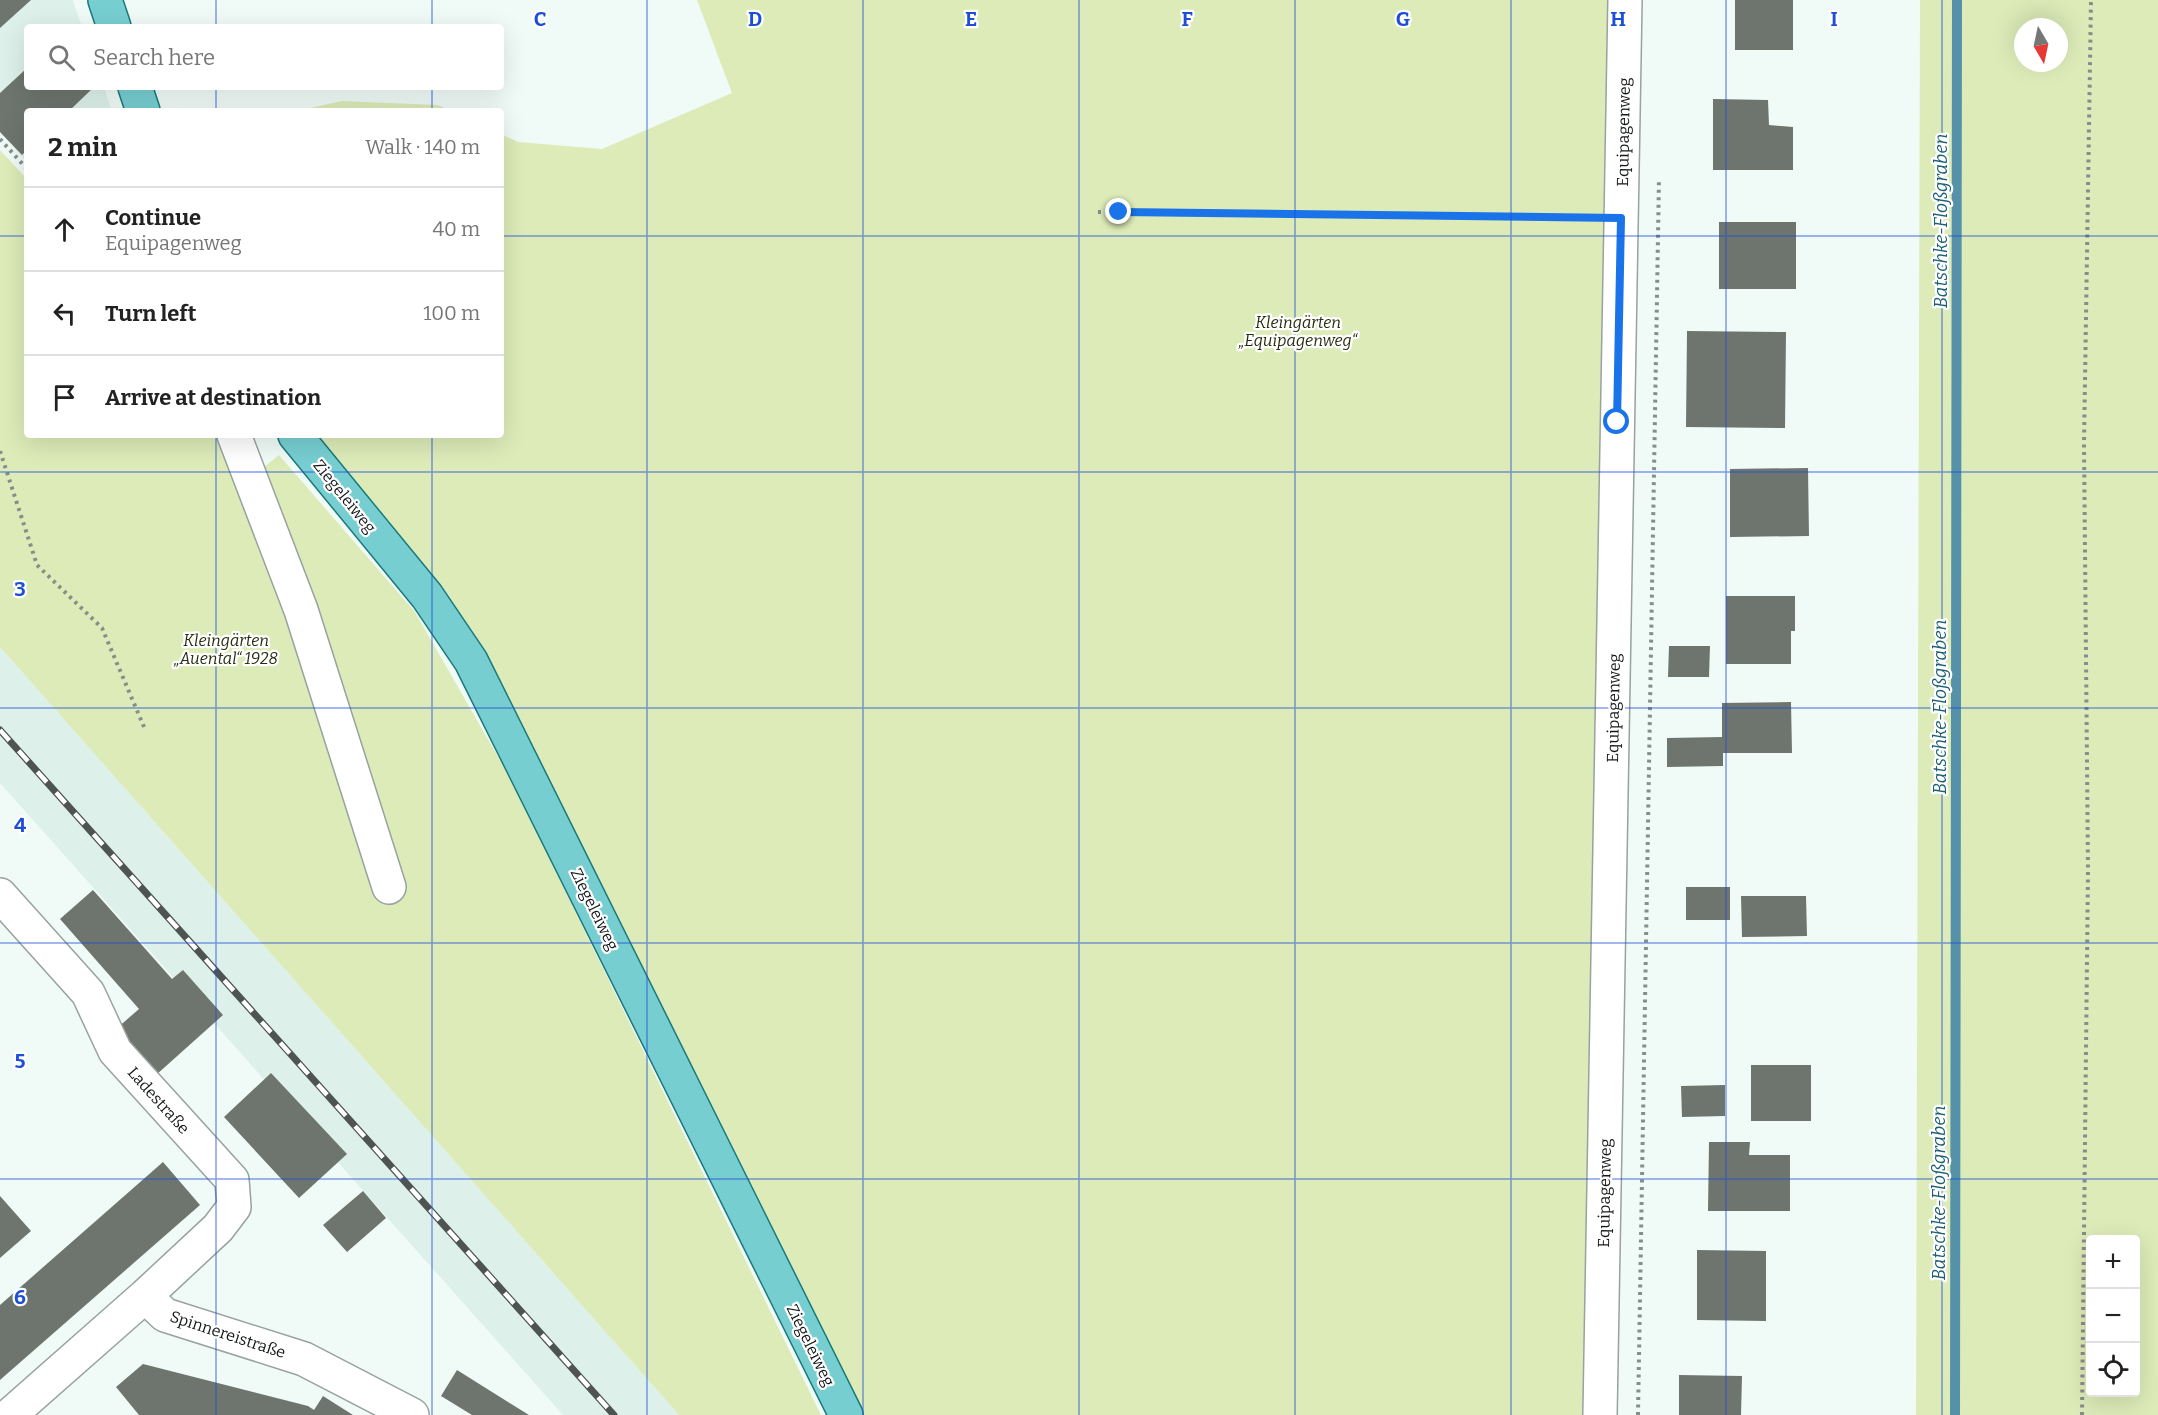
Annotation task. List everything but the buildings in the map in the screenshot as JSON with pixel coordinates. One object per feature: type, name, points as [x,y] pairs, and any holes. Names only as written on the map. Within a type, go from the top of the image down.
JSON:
[{"type":"main road","points":[[105,0],[113,24]]},
{"type":"main road","points":[[136,90],[142,108]]},
{"type":"main road","name":"Ziegeleiweg","points":[[297,438],[427,596],[471,661],[846,1415]]},
{"type":"street","name":"Equipagenweg","points":[[1600,1415],[1625,0]]},
{"type":"street","points":[[235,438],[301,610],[389,887]]},
{"type":"street","name":"Ladestraße","points":[[0,895],[88,993],[115,1051],[232,1180],[234,1207],[229,1214],[218,1228],[145,1296]]},
{"type":"street","points":[[10,1415],[145,1296]]},
{"type":"street","name":"Spinnereistraße","points":[[145,1296],[165,1315],[304,1359],[412,1415]]},
{"type":"path","points":[[2082,1415],[2088,869],[2084,444],[2091,0]]},
{"type":"path","points":[[0,139],[24,166]]},
{"type":"path","points":[[1638,1415],[1659,172]]},
{"type":"path","points":[[1098,212],[1621,218]]},
{"type":"path","points":[[0,451],[37,565],[102,628],[144,727]]},
{"type":"shaded area","points":[[0,0],[73,0],[81,24],[24,24],[24,90],[105,90],[111,108],[24,108],[24,159],[0,132]]},
{"type":"shaded area","points":[[0,647],[679,1415],[563,1415],[0,783]]},
{"type":"green space","name":"Kleingärten „Equipagenweg“","points":[[697,0],[1625,0],[1600,1415],[846,1415],[471,661],[297,438],[504,438],[504,135],[518,142],[602,149],[732,93]]},
{"type":"green space","points":[[1920,0],[2158,0],[2158,1415],[1916,1415]]},
{"type":"green space","points":[[342,101],[438,105],[444,108],[310,108]]},
{"type":"green space","name":"Kleingärten „Auental“ 1928","points":[[0,150],[24,176],[24,438],[244,438],[259,471],[279,455],[415,612],[509,776],[821,1415],[679,1415],[0,647]]},
{"type":"waterway","name":"Batschke‐Floßgraben","points":[[1955,1415],[1957,0]]},
{"type":"railway","points":[[0,730],[614,1415]]},
{"type":"route","points":[[1119,212],[1621,218],[1617,422]]}]
